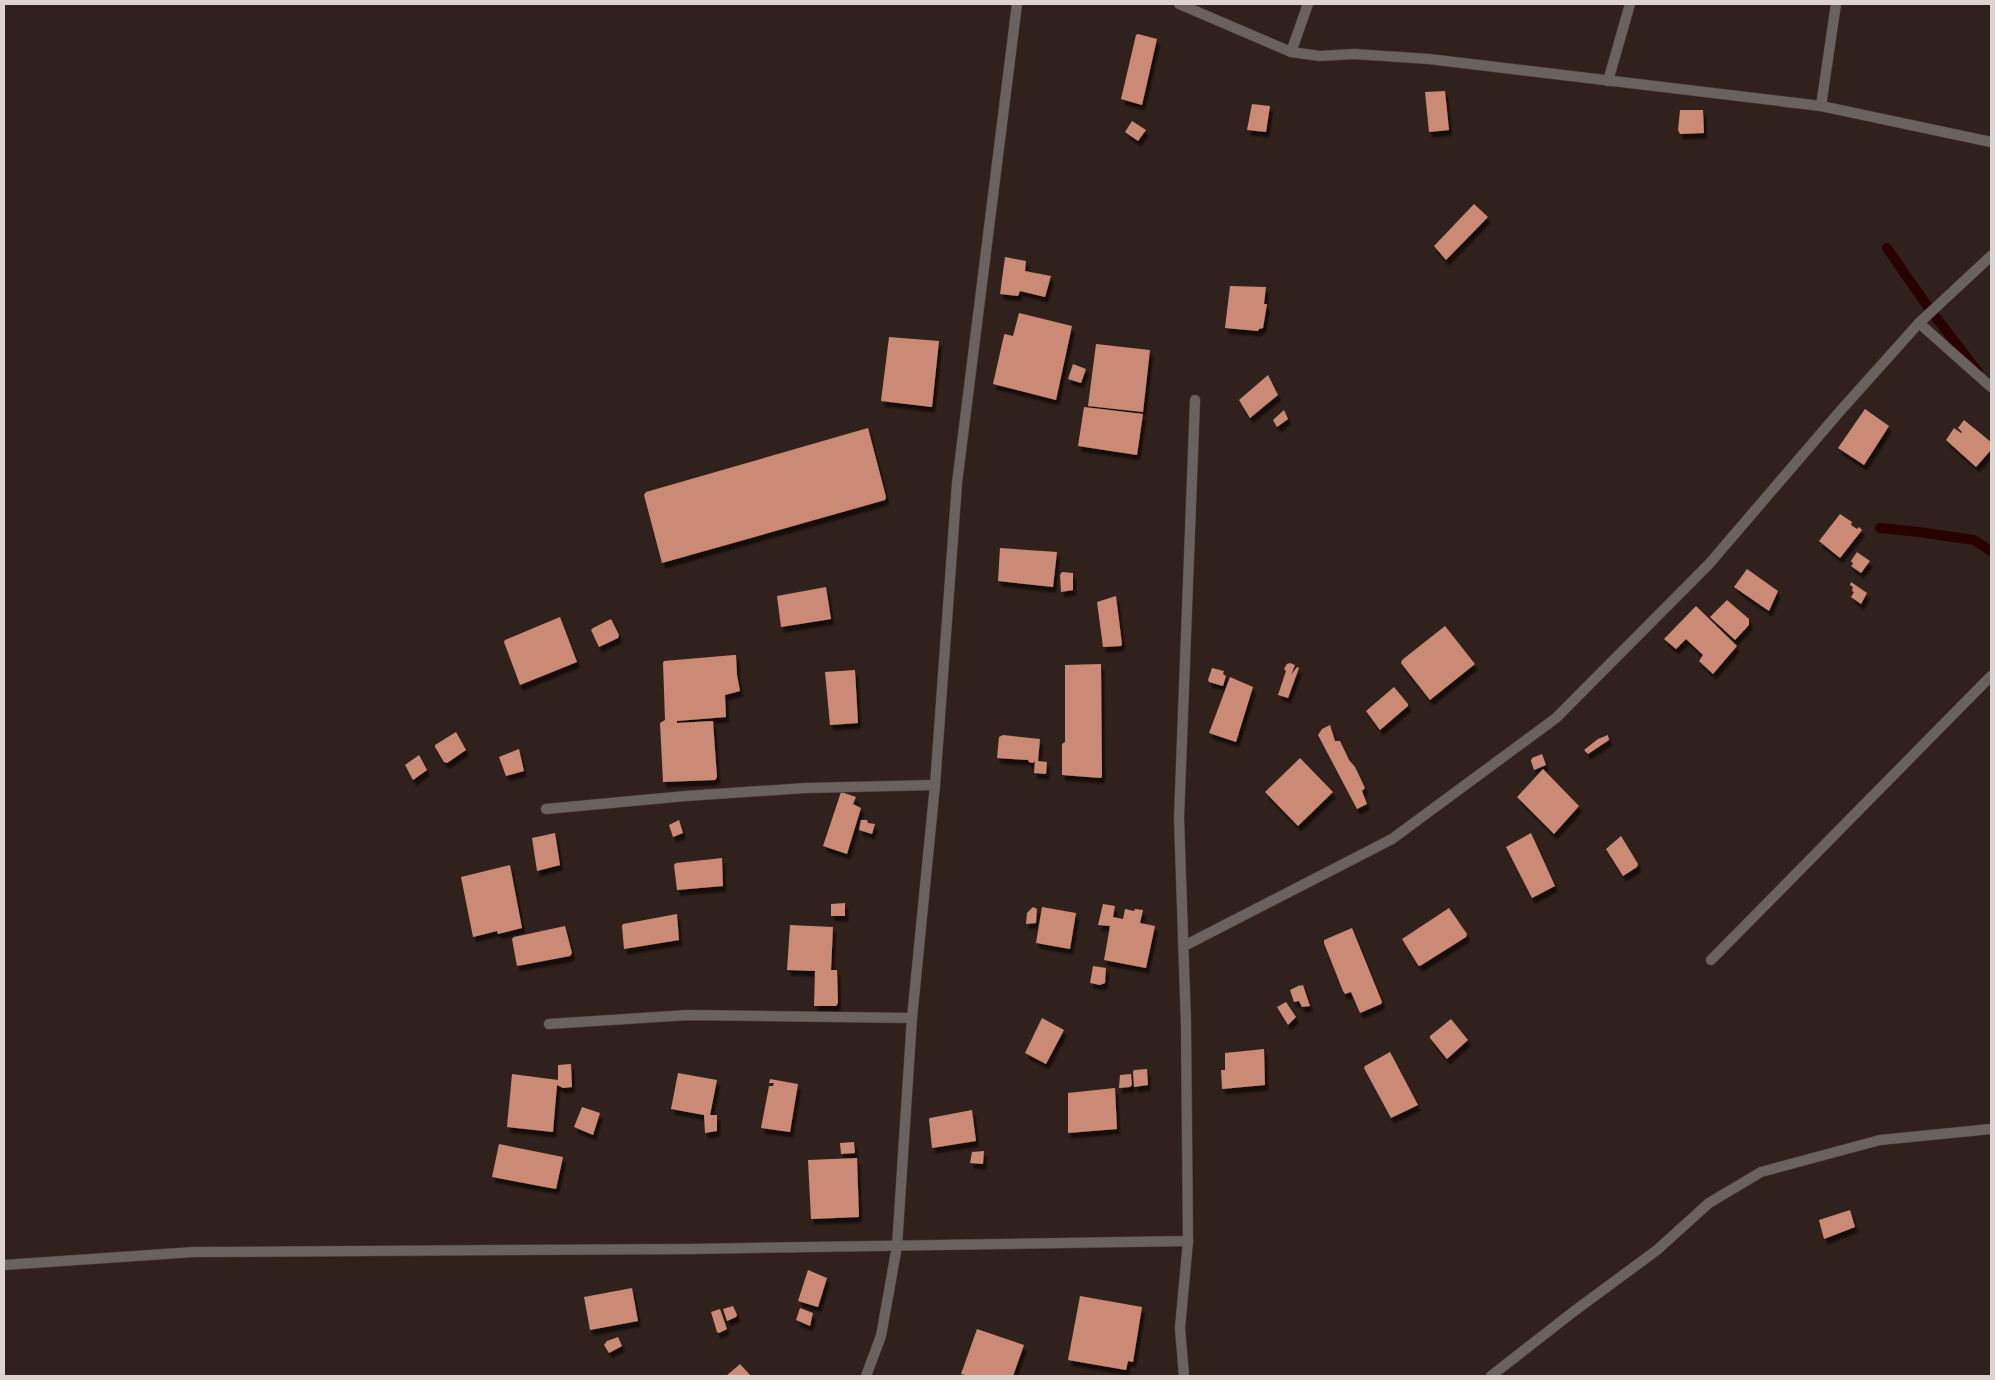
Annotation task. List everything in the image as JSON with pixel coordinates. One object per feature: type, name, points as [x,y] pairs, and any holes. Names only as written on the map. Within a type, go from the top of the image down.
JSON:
[{"type":"street","points":[[866,1376],[880,1336],[897,1246],[912,1018],[935,785],[957,482],[1017,4]]},
{"type":"street","points":[[1178,4],[1291,52],[1320,56],[1354,54],[1429,59],[1820,106],[1991,142]]},
{"type":"street","points":[[1291,52],[1308,4]]},
{"type":"street","points":[[1608,81],[1630,4]]},
{"type":"street","points":[[1820,106],[1836,4]]},
{"type":"street","points":[[1184,946],[1392,839],[1556,718],[1709,564],[1841,410],[1919,323],[1991,256]]},
{"type":"street","points":[[1919,323],[1991,387]]},
{"type":"street","points":[[1184,1376],[1180,1328],[1188,1241],[1188,1107],[1179,818],[1195,400]]},
{"type":"street","points":[[1711,960],[1991,676]]},
{"type":"street","points":[[546,809],[686,796],[806,788],[935,785]]},
{"type":"street","points":[[548,1024],[688,1015],[912,1018]]},
{"type":"street","points":[[1491,1376],[1657,1250],[1710,1203],[1761,1172],[1880,1140],[1991,1129]]},
{"type":"street","points":[[4,1265],[194,1252],[681,1250],[1188,1241]]},
{"type":"building","points":[[1136,35],[1157,39],[1142,105],[1121,99]]},
{"type":"building","points":[[1445,91],[1449,130],[1429,132],[1425,92]]},
{"type":"building","points":[[1252,104],[1270,106],[1266,132],[1247,130]]},
{"type":"building","points":[[1680,110],[1703,110],[1704,133],[1680,134],[1678,130]]},
{"type":"building","points":[[1132,121],[1146,130],[1138,141],[1125,132]]},
{"type":"building","points":[[1474,204],[1488,217],[1446,260],[1434,246]]},
{"type":"building","points":[[1005,257],[1026,261],[1025,271],[1051,276],[1045,297],[1020,291],[1018,296],[1000,294]]},
{"type":"building","points":[[1230,286],[1266,287],[1264,304],[1267,304],[1263,328],[1258,331],[1225,328]]},
{"type":"building","points":[[1019,313],[1072,326],[1056,400],[993,384],[1004,335],[1013,336]]},
{"type":"building","points":[[889,337],[939,341],[932,407],[881,401]]},
{"type":"building","points":[[1096,344],[1150,350],[1143,412],[1088,406]]},
{"type":"building","points":[[1073,364],[1086,369],[1081,383],[1068,379]]},
{"type":"building","points":[[1268,375],[1278,395],[1250,418],[1239,400]]},
{"type":"building","points":[[1084,407],[1143,414],[1137,455],[1078,446]]},
{"type":"building","points":[[1865,409],[1889,426],[1864,465],[1838,448]]},
{"type":"building","points":[[1284,410],[1288,419],[1277,427],[1273,420]]},
{"type":"building","points":[[1964,420],[1991,442],[1991,450],[1976,467],[1946,440],[1954,428],[1962,432],[1958,428]]},
{"type":"building","points":[[868,428],[886,497],[885,500],[662,563],[644,495],[646,492]]},
{"type":"building","points":[[1840,514],[1852,522],[1851,525],[1862,530],[1840,558],[1819,541]]},
{"type":"building","points":[[1000,548],[1057,552],[1053,587],[998,581]]},
{"type":"building","points":[[1857,552],[1870,561],[1861,573],[1851,566],[1853,564],[1851,561]]},
{"type":"building","points":[[1747,569],[1778,591],[1769,611],[1734,587]]},
{"type":"building","points":[[1062,572],[1073,573],[1073,590],[1061,592],[1060,575]]},
{"type":"building","points":[[1851,582],[1867,593],[1861,604],[1851,597],[1854,592],[1852,591],[1853,587],[1850,585]]},
{"type":"building","points":[[826,587],[831,619],[781,627],[777,596]]},
{"type":"building","points":[[1116,596],[1122,644],[1121,646],[1103,647],[1097,602]]},
{"type":"building","points":[[1727,600],[1749,619],[1749,625],[1735,640],[1710,617]]},
{"type":"building","points":[[1696,606],[1737,646],[1713,674],[1699,661],[1703,655],[1686,639],[1676,649],[1664,639]]},
{"type":"building","points":[[560,617],[577,662],[520,685],[504,642],[505,640]]},
{"type":"building","points":[[611,619],[619,635],[618,638],[599,647],[591,630]]},
{"type":"building","points":[[1445,626],[1475,664],[1430,700],[1401,663],[1402,660]]},
{"type":"building","points":[[736,655],[740,691],[725,695],[726,717],[677,721],[677,723],[713,721],[717,777],[715,780],[663,782],[660,723],[665,720],[664,661]]},
{"type":"building","points":[[1290,663],[1295,665],[1291,675],[1297,667],[1299,668],[1288,698],[1278,695],[1286,671],[1284,669]]},
{"type":"building","points":[[1101,664],[1102,776],[1101,778],[1062,775],[1062,744],[1065,742],[1065,665]]},
{"type":"building","points":[[1212,668],[1224,671],[1223,674],[1226,676],[1223,686],[1209,682]]},
{"type":"building","points":[[855,670],[858,723],[830,725],[825,672]]},
{"type":"building","points":[[1230,677],[1253,687],[1236,742],[1209,733]]},
{"type":"building","points":[[1394,687],[1408,706],[1380,730],[1366,711]]},
{"type":"building","points":[[1330,725],[1335,741],[1340,741],[1365,788],[1362,791],[1367,804],[1357,809],[1318,735],[1322,729]]},
{"type":"building","points":[[456,732],[466,750],[447,763],[444,762],[435,745]]},
{"type":"building","points":[[1003,735],[1040,739],[1038,761],[1047,762],[1046,774],[1034,773],[1035,761],[1033,763],[1028,760],[997,758],[999,737]]},
{"type":"building","points":[[1608,735],[1609,740],[1588,754],[1584,750],[1598,739]]},
{"type":"building","points":[[519,749],[524,771],[506,776],[499,757]]},
{"type":"building","points":[[1542,754],[1546,765],[1534,770],[1532,758]]},
{"type":"building","points":[[419,755],[427,770],[413,780],[405,765]]},
{"type":"building","points":[[1300,758],[1333,792],[1298,826],[1265,792]]},
{"type":"building","points":[[1543,769],[1579,806],[1554,834],[1517,797]]},
{"type":"building","points":[[841,792],[856,797],[853,804],[861,808],[847,854],[823,846]]},
{"type":"building","points":[[679,820],[683,833],[673,837],[669,825]]},
{"type":"building","points":[[861,820],[867,820],[868,823],[875,824],[872,834],[859,830]]},
{"type":"building","points":[[555,833],[560,865],[537,871],[532,838]]},
{"type":"building","points":[[1531,833],[1555,886],[1532,898],[1506,847]]},
{"type":"building","points":[[1621,836],[1638,864],[1637,867],[1623,876],[1606,849]]},
{"type":"building","points":[[722,858],[723,886],[677,890],[674,865],[676,863]]},
{"type":"building","points":[[510,865],[522,928],[498,934],[497,931],[473,937],[461,877]]},
{"type":"building","points":[[845,903],[845,916],[831,916],[831,904]]},
{"type":"building","points":[[1103,904],[1115,906],[1113,917],[1123,919],[1125,909],[1143,910],[1140,923],[1155,926],[1146,968],[1104,960],[1110,926],[1098,925]]},
{"type":"building","points":[[1033,907],[1037,909],[1036,923],[1026,924],[1027,913]]},
{"type":"building","points":[[1042,907],[1076,913],[1070,949],[1036,943]]},
{"type":"building","points":[[1449,908],[1467,934],[1466,937],[1420,966],[1418,965],[1402,939]]},
{"type":"building","points":[[677,914],[679,940],[624,949],[623,924]]},
{"type":"building","points":[[790,925],[833,927],[831,970],[837,970],[838,1003],[836,1006],[814,1006],[815,971],[787,970]]},
{"type":"building","points":[[565,926],[572,953],[570,956],[517,966],[512,939],[514,937]]},
{"type":"building","points":[[1352,928],[1382,1002],[1360,1013],[1351,992],[1345,994],[1343,991],[1324,943],[1324,940]]},
{"type":"building","points":[[1093,966],[1106,968],[1105,983],[1100,985],[1090,983]]},
{"type":"building","points":[[1303,985],[1310,1006],[1302,1007],[1299,1001],[1294,1002],[1290,990]]},
{"type":"building","points":[[1286,1002],[1296,1017],[1288,1025],[1277,1007]]},
{"type":"building","points":[[1042,1018],[1064,1030],[1046,1064],[1025,1053]]},
{"type":"building","points":[[1451,1019],[1468,1040],[1447,1059],[1430,1036]]},
{"type":"building","points":[[1264,1049],[1265,1085],[1222,1089],[1221,1070],[1225,1070],[1225,1053]]},
{"type":"building","points":[[1390,1052],[1418,1105],[1391,1118],[1364,1068]]},
{"type":"building","points":[[571,1064],[572,1087],[563,1088],[557,1085],[553,1132],[507,1127],[512,1074],[558,1080],[558,1065]]},
{"type":"building","points":[[1147,1069],[1148,1085],[1134,1087],[1134,1070]]},
{"type":"building","points":[[678,1073],[717,1080],[710,1115],[717,1115],[717,1131],[705,1133],[704,1115],[671,1109]]},
{"type":"building","points":[[1131,1074],[1132,1085],[1119,1088],[1120,1075]]},
{"type":"building","points":[[770,1079],[798,1084],[790,1132],[761,1128],[769,1086],[773,1086],[774,1083],[769,1083]]},
{"type":"building","points":[[1115,1088],[1117,1129],[1068,1133],[1068,1093]]},
{"type":"building","points":[[582,1107],[600,1113],[593,1135],[574,1127]]},
{"type":"building","points":[[972,1110],[976,1141],[932,1148],[930,1118]]},
{"type":"building","points":[[854,1142],[855,1153],[841,1154],[840,1143]]},
{"type":"building","points":[[499,1144],[563,1157],[556,1189],[492,1177]]},
{"type":"building","points":[[984,1151],[983,1164],[970,1163],[972,1152]]},
{"type":"building","points":[[857,1158],[859,1217],[811,1219],[808,1160]]},
{"type":"building","points":[[1850,1210],[1855,1227],[1824,1239],[1819,1220]]},
{"type":"building","points":[[808,1270],[827,1278],[818,1307],[798,1301]]},
{"type":"building","points":[[632,1288],[638,1321],[590,1330],[584,1297]]},
{"type":"building","points":[[1080,1296],[1142,1307],[1133,1362],[1128,1361],[1126,1370],[1068,1360]]},
{"type":"building","points":[[733,1306],[737,1315],[727,1321],[723,1309]]},
{"type":"building","points":[[800,1308],[813,1313],[810,1326],[796,1320]]},
{"type":"building","points":[[720,1309],[727,1329],[719,1333],[717,1332],[711,1312]]},
{"type":"building","points":[[977,1329],[1024,1345],[1013,1376],[969,1376],[961,1374]]},
{"type":"building","points":[[618,1337],[622,1346],[609,1353],[604,1345],[607,1341]]},
{"type":"building","points":[[739,1365],[751,1376],[726,1376]]},
{"type":"waterway","points":[[1887,248],[1928,307],[1978,372]]},
{"type":"waterway","points":[[1880,528],[1974,540],[1991,551]]}]
